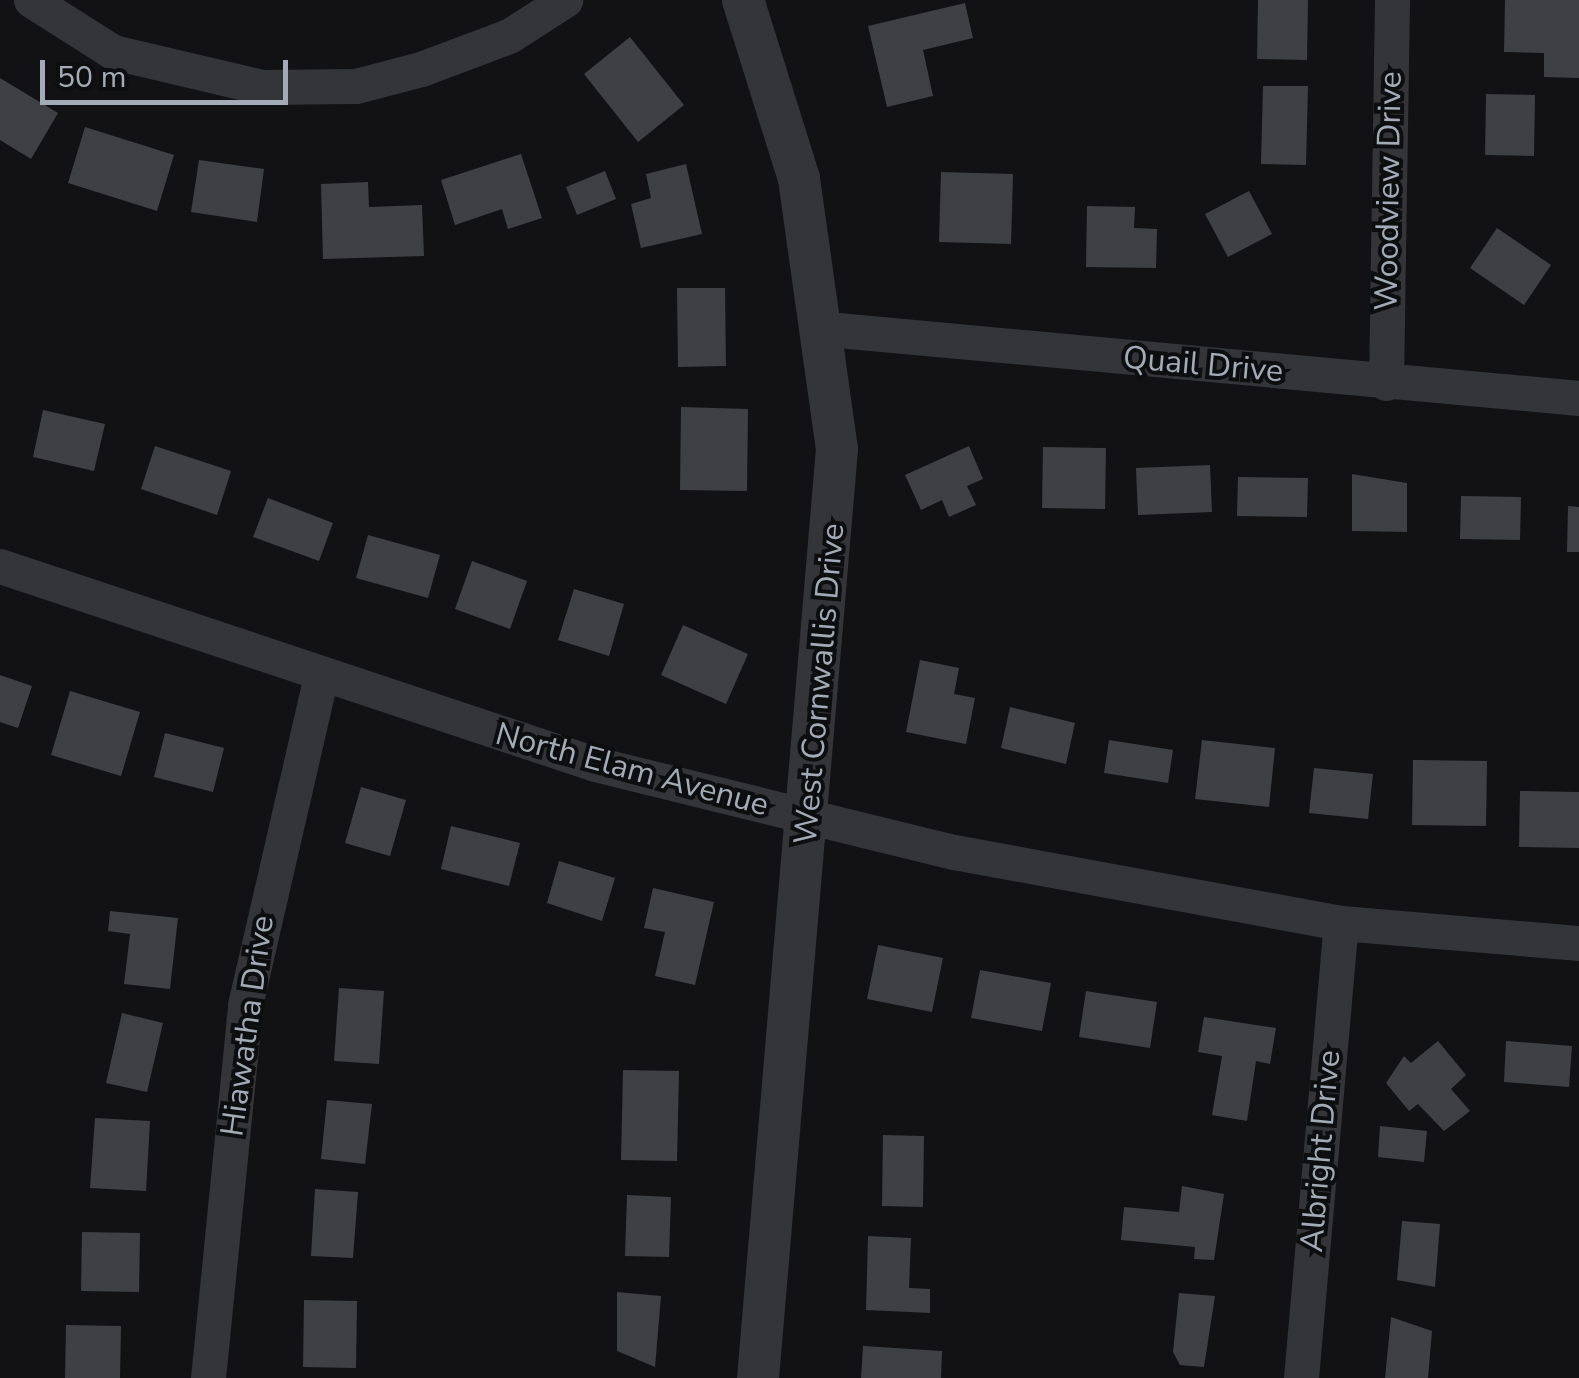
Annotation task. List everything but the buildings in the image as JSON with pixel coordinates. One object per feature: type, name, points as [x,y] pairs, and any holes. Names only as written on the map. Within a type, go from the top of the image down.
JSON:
[{"type":"street","points":[[31,0],[113,52],[262,87],[356,86],[421,70],[509,36],[565,0]]},
{"type":"street","name":"West Cornwallis Drive","points":[[743,0],[799,179],[827,329],[837,449],[810,818],[758,1378]]},
{"type":"street","name":"Woodview Drive","points":[[1386,383],[1392,0]]},
{"type":"street","name":"Quail Drive","points":[[827,329],[1579,398]]},
{"type":"street","name":"North Elam Avenue","points":[[0,566],[320,679],[594,764],[810,818],[1341,923],[1579,943]]},
{"type":"street","name":"Hiawatha Drive","points":[[208,1378],[244,1005],[320,679]]},
{"type":"street","name":"Albright Drive","points":[[1300,1378],[1341,923]]}]
